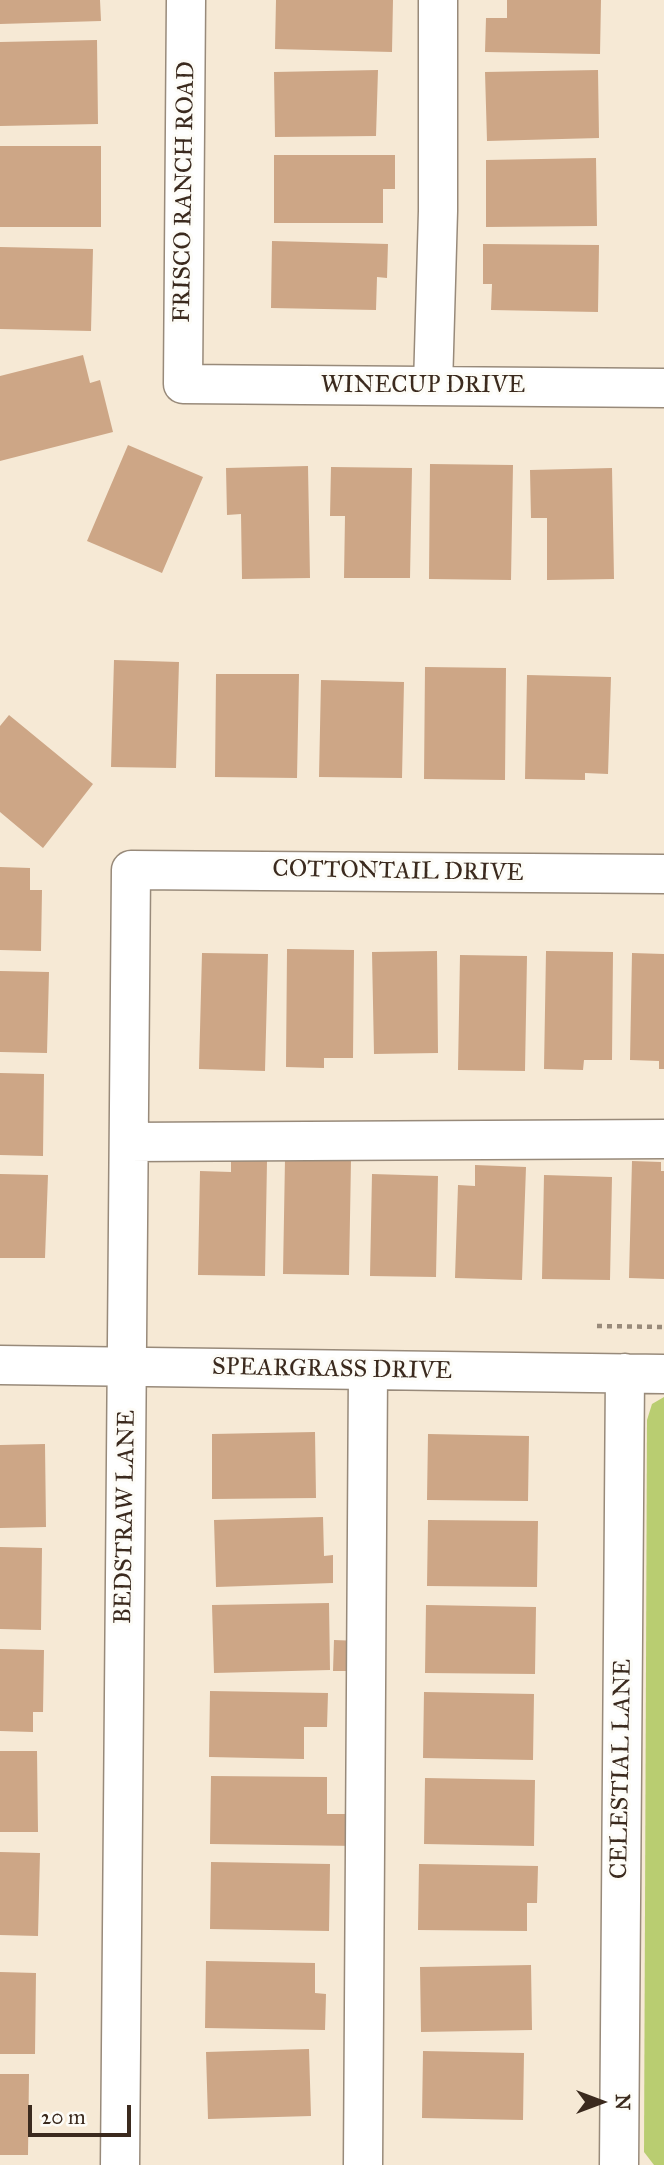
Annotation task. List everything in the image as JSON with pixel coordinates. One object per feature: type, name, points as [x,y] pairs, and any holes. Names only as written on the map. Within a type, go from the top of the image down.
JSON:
[{"type":"street","name":"FRISCO RANCH ROAD","points":[[183,384],[186,0]]},
{"type":"street","points":[[433,386],[438,211],[438,0]]},
{"type":"street","name":"WINECUP DRIVE","points":[[183,384],[664,388]]},
{"type":"street","name":"COTTONTAIL DRIVE","points":[[131,870],[664,874]]},
{"type":"street","name":"BEDSTRAW LANE","points":[[120,2165],[131,870]]},
{"type":"street","points":[[129,1142],[664,1139]]},
{"type":"street","name":"SPEARGRASS DRIVE","points":[[0,1366],[664,1374]]},
{"type":"street","points":[[363,2165],[368,1370]]},
{"type":"street","name":"CELESTIAL LANE","points":[[618,2165],[625,1373]]},
{"type":"path","points":[[597,1326],[664,1327]]},
{"type":"green space","points":[[664,1397],[664,2165],[654,2165],[644,2152],[647,1420],[652,1404]]},
{"type":"building","points":[[0,0],[100,0],[101,21],[0,24]]},
{"type":"building","points":[[276,0],[393,0],[392,52],[275,49]]},
{"type":"building","points":[[507,0],[601,0],[600,54],[485,52],[486,18],[507,18]]},
{"type":"building","points":[[97,40],[98,124],[0,126],[0,42]]},
{"type":"building","points":[[378,70],[376,136],[275,137],[274,72]]},
{"type":"building","points":[[598,70],[599,138],[487,141],[485,72]]},
{"type":"building","points":[[0,146],[101,146],[101,227],[0,227]]},
{"type":"building","points":[[274,155],[395,155],[395,189],[383,189],[383,223],[274,223]]},
{"type":"building","points":[[596,158],[597,226],[486,227],[486,160]]},
{"type":"building","points":[[272,241],[388,244],[387,278],[377,277],[376,310],[271,308]]},
{"type":"building","points":[[483,244],[599,245],[598,312],[491,310],[492,284],[483,284]]},
{"type":"building","points":[[0,247],[93,249],[91,331],[0,329]]},
{"type":"building","points":[[83,355],[90,383],[100,380],[113,432],[0,461],[0,376]]},
{"type":"building","points":[[128,445],[203,477],[162,573],[87,541]]},
{"type":"building","points":[[430,464],[513,465],[511,580],[429,579]]},
{"type":"building","points":[[308,466],[310,578],[242,579],[241,514],[227,515],[226,468]]},
{"type":"building","points":[[331,467],[412,468],[410,578],[344,578],[345,516],[330,516]]},
{"type":"building","points":[[612,468],[614,579],[547,580],[547,518],[531,518],[530,470]]},
{"type":"building","points":[[114,660],[179,662],[176,768],[111,767]]},
{"type":"building","points":[[425,667],[506,668],[505,780],[424,779]]},
{"type":"building","points":[[216,674],[299,674],[297,778],[215,777]]},
{"type":"building","points":[[527,675],[611,677],[608,774],[585,773],[585,780],[525,779]]},
{"type":"building","points":[[321,680],[404,682],[402,778],[319,777]]},
{"type":"building","points":[[9,715],[93,784],[43,848],[0,812],[0,726]]},
{"type":"building","points":[[0,867],[30,868],[30,890],[42,890],[41,951],[0,950]]},
{"type":"building","points":[[287,949],[354,950],[353,1058],[324,1058],[324,1068],[286,1067]]},
{"type":"building","points":[[437,951],[438,1053],[374,1054],[372,952]]},
{"type":"building","points":[[546,951],[613,952],[612,1060],[584,1060],[583,1070],[544,1069]]},
{"type":"building","points":[[202,953],[268,954],[265,1071],[199,1069]]},
{"type":"building","points":[[632,953],[664,954],[664,1069],[659,1069],[659,1061],[630,1060]]},
{"type":"building","points":[[460,955],[527,956],[525,1071],[458,1070]]},
{"type":"building","points":[[0,971],[49,972],[47,1053],[0,1052]]},
{"type":"building","points":[[0,1073],[44,1074],[43,1156],[0,1155]]},
{"type":"building","points":[[285,1159],[351,1160],[349,1275],[283,1274]]},
{"type":"building","points":[[231,1161],[267,1161],[265,1276],[198,1275],[200,1171],[231,1172]]},
{"type":"building","points":[[632,1161],[661,1162],[661,1171],[664,1171],[664,1279],[629,1278]]},
{"type":"building","points":[[475,1165],[526,1167],[522,1280],[455,1278],[458,1185],[475,1186]]},
{"type":"building","points":[[0,1174],[48,1175],[45,1258],[0,1258]]},
{"type":"building","points":[[372,1174],[438,1176],[436,1277],[370,1276]]},
{"type":"building","points":[[544,1175],[612,1177],[610,1280],[542,1279]]},
{"type":"building","points":[[315,1432],[316,1498],[212,1499],[212,1434]]},
{"type":"building","points":[[428,1434],[529,1436],[528,1501],[427,1500]]},
{"type":"building","points":[[45,1444],[46,1527],[0,1528],[0,1445]]},
{"type":"building","points":[[323,1517],[324,1556],[333,1555],[333,1583],[216,1587],[214,1520]]},
{"type":"building","points":[[428,1520],[538,1521],[537,1587],[427,1586]]},
{"type":"building","points":[[0,1547],[42,1548],[41,1630],[0,1629]]},
{"type":"building","points":[[329,1603],[330,1670],[214,1673],[212,1605]]},
{"type":"building","points":[[426,1605],[536,1607],[535,1674],[425,1673]]},
{"type":"building","points":[[334,1640],[360,1641],[358,1671],[333,1671]]},
{"type":"building","points":[[0,1649],[44,1650],[43,1712],[33,1712],[33,1732],[0,1731]]},
{"type":"building","points":[[210,1691],[328,1693],[327,1727],[304,1727],[304,1759],[209,1757]]},
{"type":"building","points":[[424,1692],[534,1694],[533,1760],[423,1758]]},
{"type":"building","points":[[0,1751],[37,1751],[38,1832],[0,1832]]},
{"type":"building","points":[[211,1776],[327,1777],[327,1814],[359,1814],[358,1846],[210,1844]]},
{"type":"building","points":[[425,1778],[535,1780],[534,1846],[424,1844]]},
{"type":"building","points":[[0,1852],[40,1853],[38,1936],[0,1935]]},
{"type":"building","points":[[211,1862],[330,1864],[329,1931],[210,1929]]},
{"type":"building","points":[[419,1864],[538,1866],[537,1903],[527,1903],[527,1931],[418,1930]]},
{"type":"building","points":[[206,1961],[315,1963],[315,1993],[326,1994],[325,2030],[205,2028]]},
{"type":"building","points":[[531,1965],[532,2030],[421,2032],[420,1967]]},
{"type":"building","points":[[0,1972],[36,1973],[35,2054],[0,2054]]},
{"type":"building","points":[[309,2049],[311,2116],[208,2119],[206,2052]]},
{"type":"building","points":[[423,2051],[524,2053],[523,2120],[422,2118]]},
{"type":"building","points":[[0,2074],[29,2074],[28,2155],[0,2155]]}]
